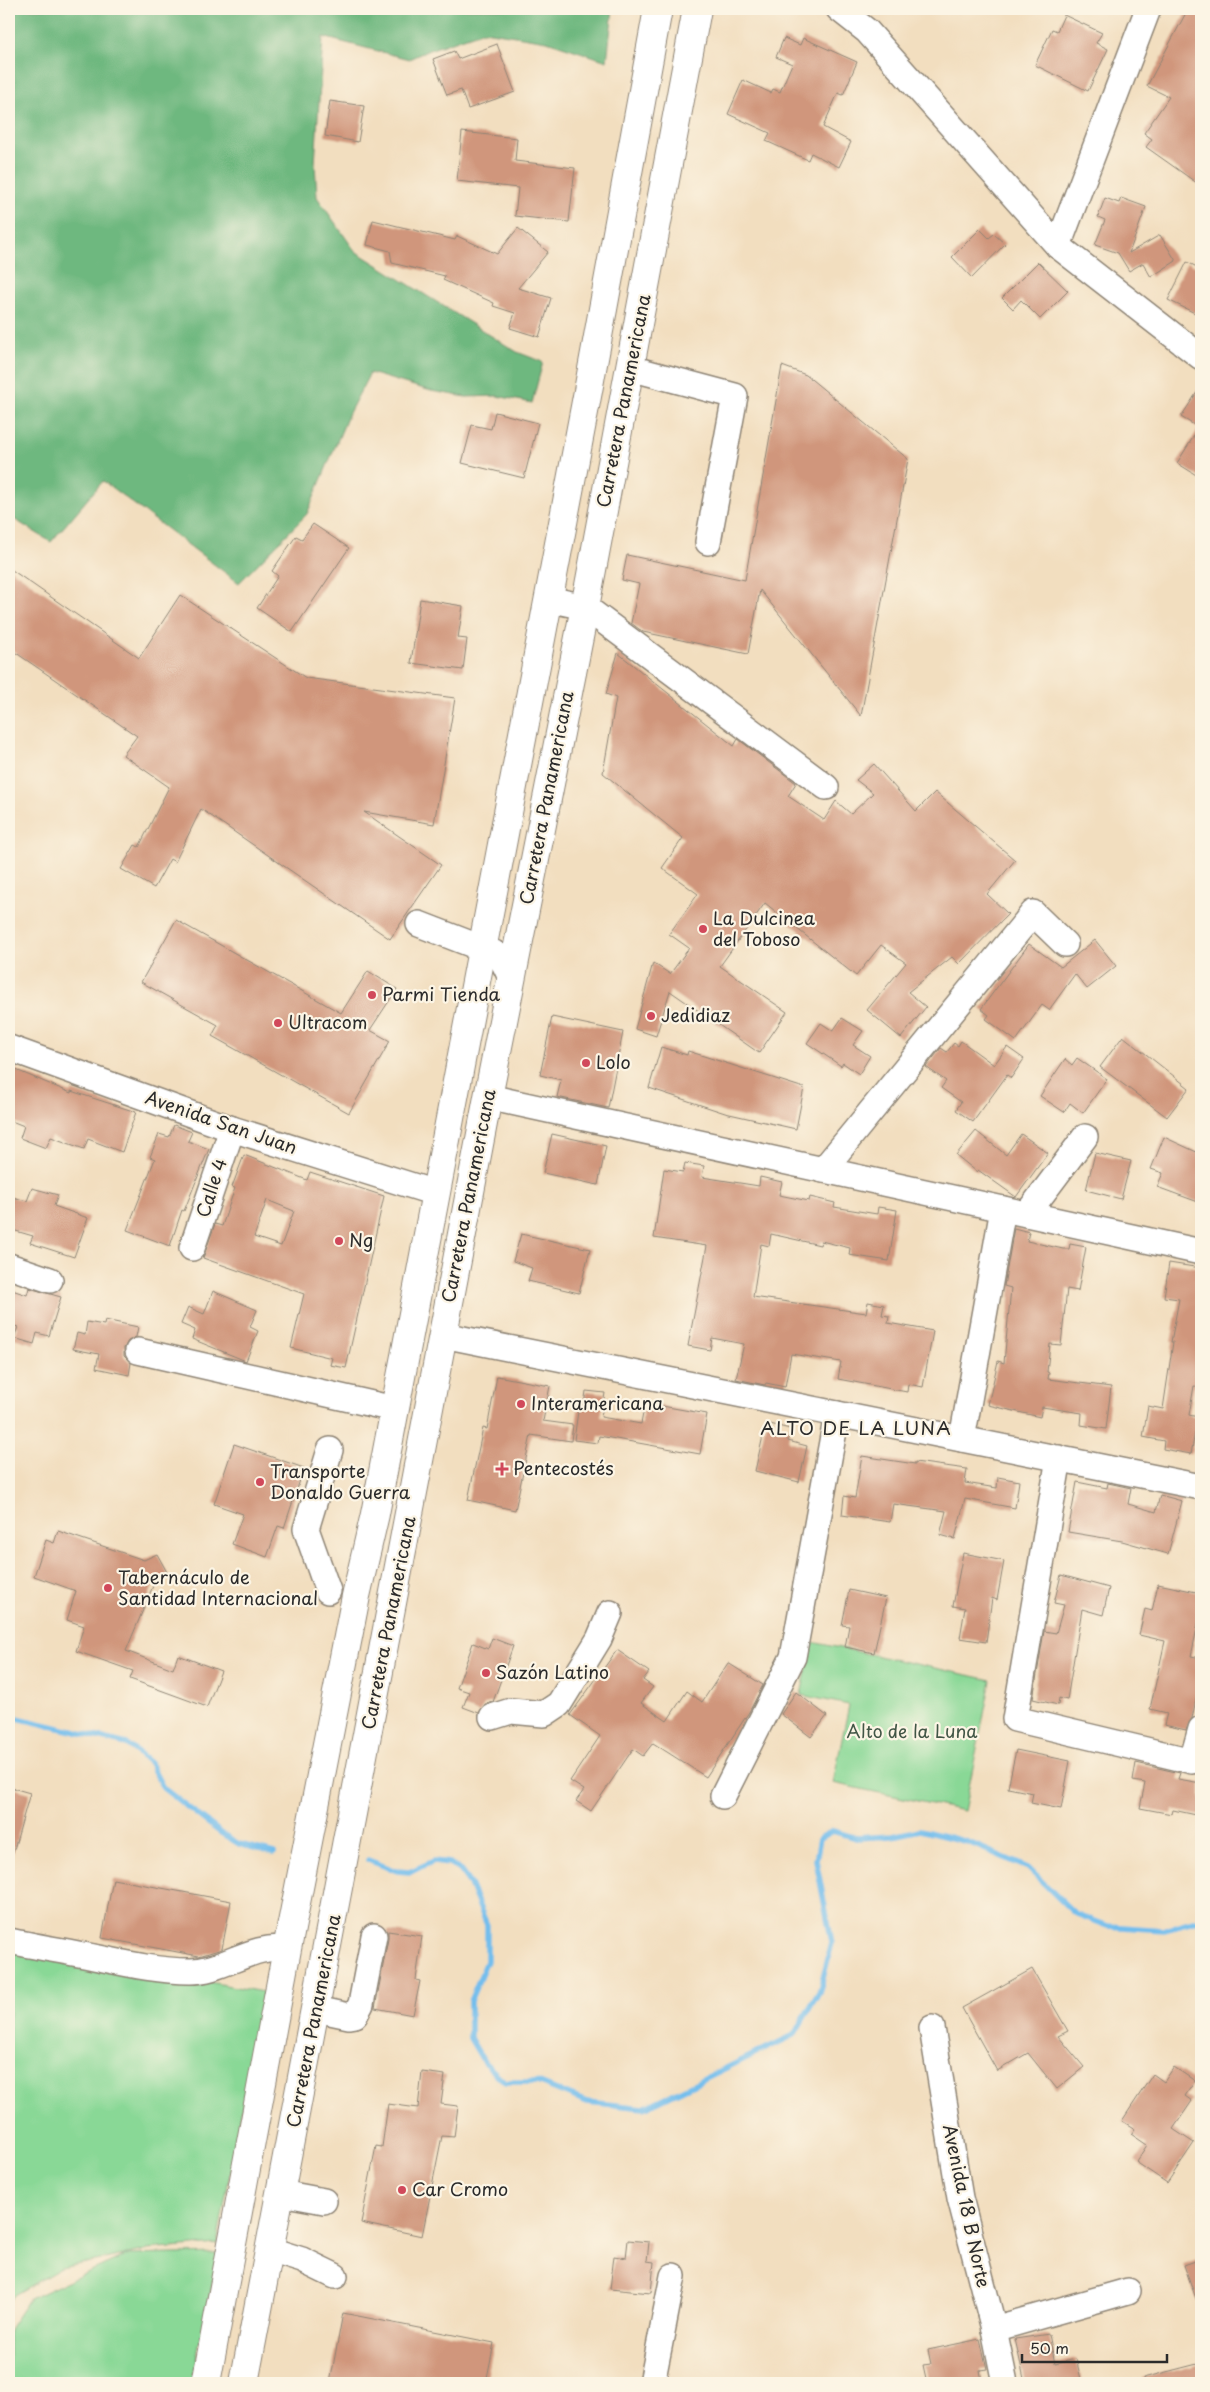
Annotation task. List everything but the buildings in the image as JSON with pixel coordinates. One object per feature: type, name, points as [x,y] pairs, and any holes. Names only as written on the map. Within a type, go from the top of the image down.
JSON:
[{"type":"highway","name":"Carretera Panamericana","points":[[206,2383],[287,1950],[356,1596],[375,1514],[658,9]]},
{"type":"highway","name":"Carretera Panamericana","points":[[244,2383],[488,1097],[585,606],[697,9]]},
{"type":"highway","points":[[375,1514],[400,1458],[421,1359],[425,1350],[443,1335],[432,1318],[429,1306],[432,1253],[430,1220]]},
{"type":"street","points":[[839,9],[867,31],[1058,246],[1201,357]]},
{"type":"street","points":[[1058,246],[1148,9]]},
{"type":"street","points":[[630,368],[735,396],[708,542]]},
{"type":"street","points":[[548,599],[585,606],[826,787]]},
{"type":"street","points":[[823,1170],[1033,913],[1065,944]]},
{"type":"street","points":[[419,924],[482,948],[501,958],[511,978]]},
{"type":"street","name":"Avenida San Juan","points":[[9,1048],[232,1129],[435,1193]]},
{"type":"street","points":[[488,1097],[1201,1252]]},
{"type":"street","name":"Calle 4","points":[[192,1248],[232,1129]]},
{"type":"street","points":[[962,1439],[1015,1212],[1085,1137]]},
{"type":"street","points":[[9,1266],[50,1280]]},
{"type":"street","points":[[443,1335],[1201,1487]]},
{"type":"street","points":[[138,1351],[394,1409]]},
{"type":"street","points":[[723,1796],[793,1657],[836,1414]]},
{"type":"street","points":[[328,1591],[306,1529],[330,1450]]},
{"type":"street","points":[[1059,1458],[1015,1719],[1192,1761],[1201,1729]]},
{"type":"street","points":[[492,1718],[511,1711],[544,1714],[559,1704],[599,1639],[610,1614]]},
{"type":"street","points":[[316,2009],[349,2016],[355,2015],[361,2004],[374,1936]]},
{"type":"street","points":[[9,1941],[157,1969],[190,1972],[220,1966],[246,1954],[275,1947],[287,1950]]},
{"type":"street","name":"Avenida 18 B Norte","points":[[932,2028],[960,2198],[994,2330],[1005,2383]]},
{"type":"street","points":[[281,2193],[324,2201]]},
{"type":"street","points":[[270,2250],[302,2260],[335,2276]]},
{"type":"street","points":[[652,2383],[673,2276]]},
{"type":"street","points":[[994,2330],[1128,2291]]},
{"type":"green space","points":[[9,9],[613,9],[607,61],[547,41],[484,31],[409,59],[323,37],[315,164],[317,197],[355,251],[517,352],[543,362],[532,403],[497,396],[466,397],[431,391],[370,373],[349,413],[307,514],[239,583],[103,481],[51,542],[9,516]]},
{"type":"green space","name":"Alto de la Luna","points":[[812,1642],[991,1680],[964,1811],[833,1783],[849,1705],[801,1695]]},
{"type":"green space","points":[[9,1945],[263,1992],[217,2244],[147,2250],[61,2268],[14,2295],[9,2303]]},
{"type":"green space","points":[[219,2253],[191,2383],[9,2383],[9,2329],[29,2299],[126,2255]]},
{"type":"waterway","points":[[9,1716],[127,1744],[150,1763],[163,1788],[221,1833],[239,1844],[274,1853]]},
{"type":"waterway","points":[[368,1860],[397,1871],[409,1872],[434,1861],[449,1863],[460,1870],[470,1884],[487,1925],[487,1961],[470,2001],[470,2038],[484,2062],[505,2082],[537,2082],[587,2102],[644,2108],[794,2035],[820,1990],[832,1943],[816,1860],[820,1838],[833,1831],[856,1838],[892,1836],[920,1830],[968,1842],[1028,1868],[1074,1913],[1108,1926],[1164,1930],[1201,1920]]},
{"type":"place","name":"La Dulcinea del Toboso","points":[[703,929]]},
{"type":"place","name":"Parmi Tienda","points":[[372,995]]},
{"type":"place","name":"Jedidiaz","points":[[651,1016]]},
{"type":"place","name":"Ultracom","points":[[278,1023]]},
{"type":"place","name":"Lolo","points":[[586,1063]]},
{"type":"place","name":"Ng","points":[[339,1241]]},
{"type":"place","name":"Interamericana","points":[[521,1404]]},
{"type":"place","name":"Pentecostés","points":[[502,1469]]},
{"type":"place","name":"Transporte Donaldo Guerra","points":[[260,1482]]},
{"type":"place","name":"Tabernáculo de Santidad Internacional","points":[[108,1588]]},
{"type":"place","name":"Sazón Latino","points":[[486,1673]]},
{"type":"place","name":"Car Cromo","points":[[402,2190]]},
{"type":"district","name":"ALTO DE LA LUNA","points":[[856,1428]]}]
